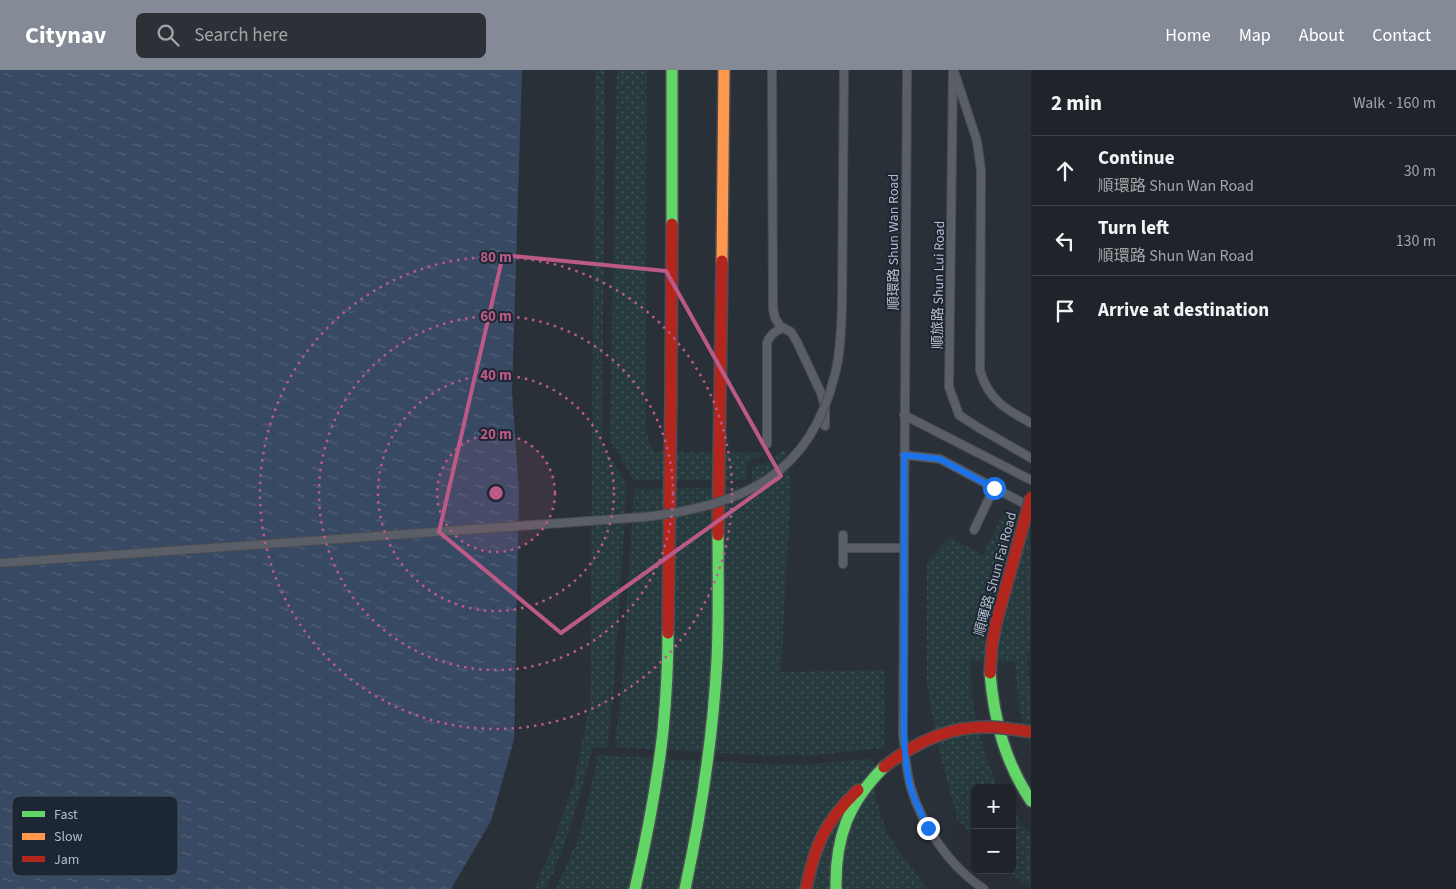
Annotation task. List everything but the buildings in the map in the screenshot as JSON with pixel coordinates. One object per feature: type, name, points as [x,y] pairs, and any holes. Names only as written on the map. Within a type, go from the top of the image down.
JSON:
[{"type":"main road","points":[[635,889],[656,785],[665,711],[671,449],[672,70]]},
{"type":"main road","points":[[685,889],[697,832],[709,754],[717,660],[724,70]]},
{"type":"main road","name":"順暉路 Shun Fai Road","points":[[1031,497],[996,623],[990,673],[993,708],[1006,754],[1019,783],[1031,801]]},
{"type":"main road","points":[[806,889],[816,847],[829,821],[848,799],[896,757],[933,736],[950,732],[983,727],[1031,732]]},
{"type":"main road","points":[[836,889],[835,876],[839,845],[850,811],[859,796],[884,767]]},
{"type":"lane","points":[[772,70],[773,309],[775,318],[782,328],[791,332],[797,342],[821,393],[825,407],[825,426]]},
{"type":"lane","points":[[0,563],[645,517],[701,508],[751,489],[779,470],[801,449],[821,415],[836,372],[842,306],[844,70]]},
{"type":"lane","name":"順環路 Shun Wan Road","points":[[906,70],[904,735],[911,788],[928,828],[945,852],[964,873],[984,889]]},
{"type":"lane","points":[[954,70],[977,141],[981,170],[980,371],[991,395],[1005,409],[1031,423]]},
{"type":"lane","name":"順旅路 Shun Lui Road","points":[[954,70],[949,387],[959,415],[1031,458]]},
{"type":"lane","points":[[767,444],[767,343],[772,333],[782,328]]},
{"type":"lane","points":[[1013,414],[1031,419]]},
{"type":"lane","points":[[904,415],[1031,480]]},
{"type":"lane","points":[[904,455],[940,459],[1031,507]]},
{"type":"lane","points":[[974,530],[994,488]]},
{"type":"lane","points":[[843,535],[843,564]]},
{"type":"lane","points":[[843,548],[904,548]]},
{"type":"highlighted area","points":[[503,255],[666,271],[781,476],[561,633],[439,532]]},
{"type":"green space","points":[[595,70],[605,70],[602,444],[627,484],[613,698],[607,748],[593,747],[573,819],[554,872],[546,889],[534,889],[549,855],[574,783],[590,705]]},
{"type":"green space","points":[[617,70],[647,70],[646,422],[648,440],[654,452],[765,453],[747,462],[747,480],[634,480],[610,441]]},
{"type":"green space","points":[[785,449],[791,484],[781,672],[885,670],[885,748],[817,755],[757,755],[614,747],[621,700],[634,489],[752,487],[752,467],[765,463]]},
{"type":"green space","points":[[1004,513],[1031,526],[1031,642],[1027,661],[1031,700],[1031,749],[1019,708],[1015,662],[971,661],[972,700],[985,754],[996,784],[971,784],[971,834],[957,818],[938,746],[927,685],[927,563],[949,537],[983,555]]},
{"type":"green space","points":[[598,755],[764,764],[816,764],[873,758],[876,800],[887,834],[927,889],[556,889],[580,834]]},
{"type":"green space","points":[[1016,815],[1031,835],[1031,885],[1022,882],[1012,874],[1016,874]]},
{"type":"water","points":[[0,70],[522,70],[512,392],[519,491],[514,740],[491,821],[451,889],[0,889]]},
{"type":"traffic: fast","points":[[672,70],[672,224]]},
{"type":"traffic: fast","points":[[685,889],[701,804],[713,718],[718,644],[718,535]]},
{"type":"traffic: fast","points":[[635,889],[644,850],[661,751],[666,695],[668,633]]},
{"type":"traffic: fast","points":[[990,673],[994,707],[1002,740],[1014,771],[1031,801]]},
{"type":"traffic: fast","points":[[836,889],[838,853],[846,822],[861,794],[884,767]]},
{"type":"traffic: slow","points":[[722,261],[724,70]]},
{"type":"traffic: jam","points":[[668,633],[672,224]]},
{"type":"traffic: jam","points":[[718,535],[722,261]]},
{"type":"traffic: jam","points":[[990,673],[996,623],[1031,497]]},
{"type":"traffic: jam","points":[[884,767],[907,750],[933,738],[960,729],[994,727],[1031,732]]},
{"type":"traffic: jam","points":[[806,889],[813,859],[829,823],[858,790]]},
{"type":"route","points":[[928,828],[911,788],[904,735],[904,455],[940,459],[994,488]]}]
